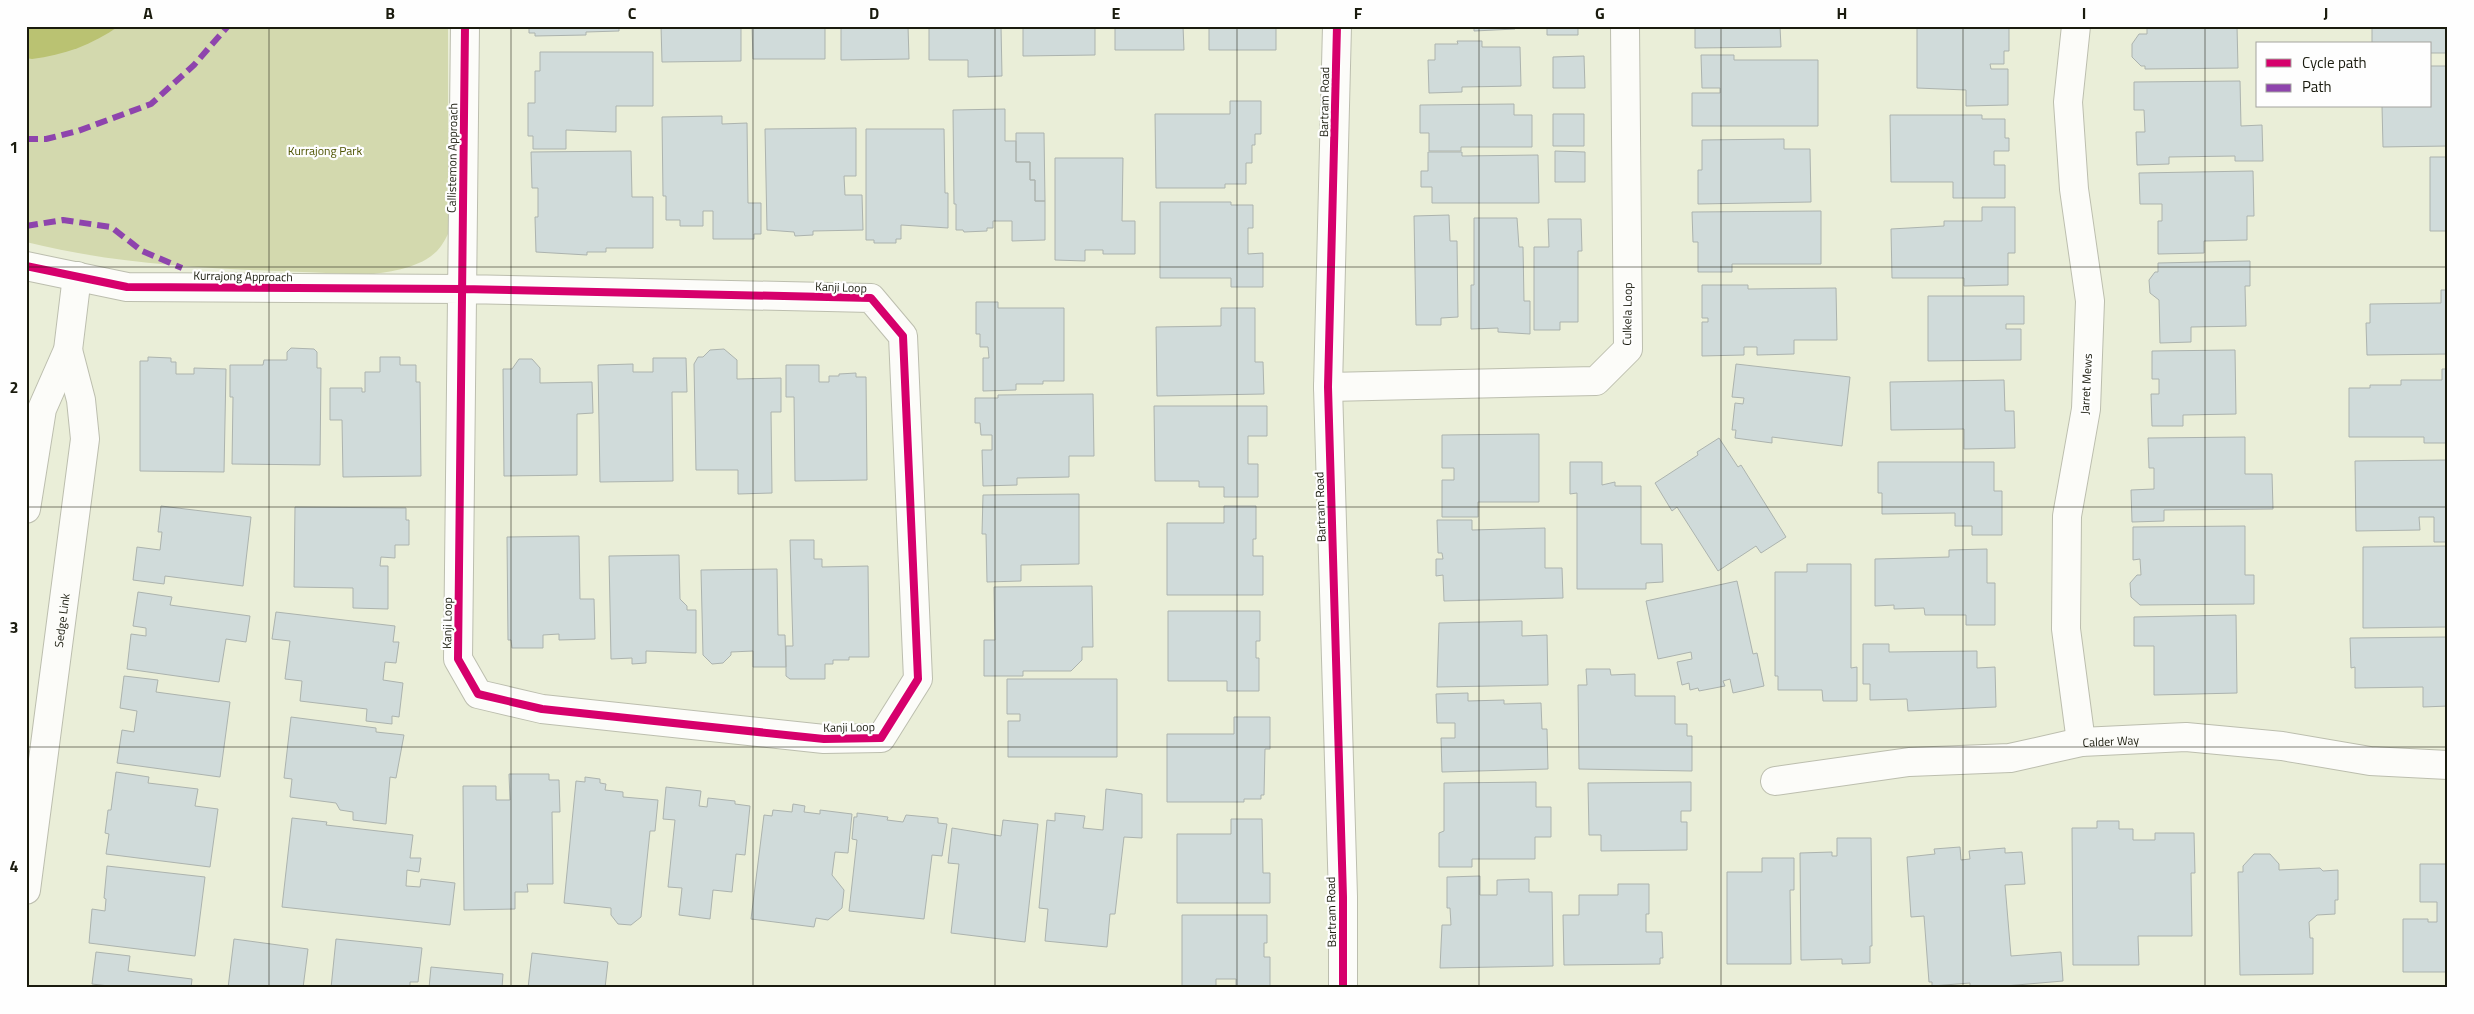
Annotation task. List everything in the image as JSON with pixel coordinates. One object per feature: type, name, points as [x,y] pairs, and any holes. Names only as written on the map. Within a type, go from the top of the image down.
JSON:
[{"type":"street","name":"Callistemon Approach","points":[[462,289],[465,26]]},
{"type":"street","name":"Bartram Road","points":[[1337,26],[1328,387],[1343,988]]},
{"type":"street","name":"Culkela Loop","points":[[1328,387],[1596,381],[1628,349],[1625,26]]},
{"type":"street","name":"Jarret Mews","points":[[2076,26],[2068,102],[2074,189],[2090,301],[2086,409],[2068,516],[2066,629],[2082,742]]},
{"type":"street","name":"Kurrajong Approach","points":[[26,266],[127,287],[462,289]]},
{"type":"street","name":"Sedge Link","points":[[26,510],[42,409],[68,350],[77,276]]},
{"type":"street","name":"Kanji Loop","points":[[462,289],[872,298],[903,336],[918,672],[918,679],[881,738],[824,739],[542,709],[478,694],[458,659],[462,289]]},
{"type":"street","name":"Sedge Link","points":[[26,890],[85,439],[81,400],[68,350]]},
{"type":"street","name":"Calder Way","points":[[1775,781],[1908,762],[2010,758],[2082,742],[2186,737],[2282,746],[2370,761],[2448,765]]},
{"type":"green space","name":"Kurrajong Park","points":[[26,26],[448,26],[448,234],[437,251],[421,262],[403,269],[365,275],[195,267],[152,263],[68,251],[26,242]]},
{"type":"shaded area","points":[[26,26],[119,26],[88,44],[55,55],[32,59],[26,58]]},
{"type":"building","points":[[529,26],[619,26],[619,31],[586,32],[586,35],[535,36],[535,33],[529,33]]},
{"type":"building","points":[[661,26],[741,26],[741,61],[662,62]]},
{"type":"building","points":[[752,26],[825,26],[825,59],[753,59]]},
{"type":"building","points":[[841,26],[908,26],[909,59],[841,60]]},
{"type":"building","points":[[929,26],[1001,26],[1002,76],[968,77],[968,60],[929,60]]},
{"type":"building","points":[[1023,26],[1095,26],[1095,55],[1023,56]]},
{"type":"building","points":[[1115,26],[1183,26],[1184,50],[1115,50]]},
{"type":"building","points":[[1209,26],[1276,26],[1276,50],[1209,50]]},
{"type":"building","points":[[1474,26],[1515,26],[1515,29],[1474,31]]},
{"type":"building","points":[[1547,26],[1578,26],[1578,35],[1547,35]]},
{"type":"building","points":[[1695,26],[1805,27],[1780,27],[1781,47],[1695,48]]},
{"type":"building","points":[[1917,26],[2009,26],[2009,51],[2004,51],[2004,64],[1990,64],[1991,69],[2008,69],[2008,105],[1966,106],[1966,90],[1917,88]]},
{"type":"building","points":[[2147,26],[2237,26],[2238,68],[2145,69],[2145,66],[2141,66],[2132,57],[2132,44],[2139,34],[2147,34]]},
{"type":"building","points":[[2372,26],[2448,26],[2448,53],[2432,53],[2432,42],[2372,42]]},
{"type":"building","points":[[1457,41],[1482,41],[1482,47],[1520,47],[1521,86],[1462,87],[1462,92],[1429,93],[1428,60],[1435,60],[1435,44],[1458,44]]},
{"type":"building","points":[[540,52],[653,52],[653,106],[616,106],[616,132],[566,130],[566,149],[533,149],[533,136],[528,136],[528,103],[535,103],[535,71],[540,71]]},
{"type":"building","points":[[1701,55],[1734,55],[1734,60],[1818,60],[1818,126],[1692,126],[1692,93],[1720,93],[1720,88],[1702,88]]},
{"type":"building","points":[[1584,56],[1585,88],[1553,88],[1553,57]]},
{"type":"building","points":[[2432,66],[2448,66],[2448,146],[2383,147],[2382,108],[2432,108]]},
{"type":"building","points":[[2240,81],[2241,126],[2262,125],[2263,161],[2235,161],[2235,156],[2169,157],[2169,164],[2137,165],[2136,132],[2145,132],[2144,110],[2134,110],[2134,82]]},
{"type":"building","points":[[1230,101],[1261,101],[1261,134],[1255,134],[1255,145],[1252,145],[1252,163],[1246,163],[1246,184],[1225,184],[1225,188],[1156,188],[1155,114],[1230,114]]},
{"type":"building","points":[[1514,104],[1514,115],[1532,115],[1532,147],[1461,147],[1461,151],[1429,151],[1429,133],[1420,133],[1420,105]]},
{"type":"building","points":[[1005,109],[1005,141],[1016,141],[1016,162],[1030,162],[1030,180],[1035,180],[1035,201],[1045,201],[1045,240],[1012,241],[1012,221],[993,221],[993,228],[987,228],[987,231],[964,232],[963,230],[956,230],[953,110]]},
{"type":"building","points":[[1553,114],[1584,114],[1584,146],[1553,146]]},
{"type":"building","points":[[1890,115],[1982,115],[1982,119],[2005,119],[2005,138],[2009,138],[2009,151],[1994,151],[1994,165],[2005,165],[2005,198],[1953,198],[1953,182],[1891,182]]},
{"type":"building","points":[[722,116],[722,124],[747,123],[748,203],[761,203],[761,234],[754,234],[754,239],[713,239],[713,211],[703,211],[703,226],[680,226],[680,220],[666,220],[666,196],[663,196],[662,117]]},
{"type":"building","points":[[856,128],[856,176],[844,176],[845,195],[862,195],[863,230],[813,231],[813,235],[795,236],[794,232],[767,230],[765,129]]},
{"type":"building","points":[[866,129],[944,129],[945,193],[948,193],[948,228],[901,225],[901,239],[896,239],[896,243],[874,243],[874,240],[866,240]]},
{"type":"building","points":[[1016,133],[1044,133],[1045,201],[1035,201],[1035,180],[1030,180],[1030,162],[1016,162]]},
{"type":"building","points":[[1784,139],[1784,149],[1810,149],[1811,202],[1698,204],[1698,170],[1702,170],[1702,140]]},
{"type":"building","points":[[631,151],[632,197],[653,197],[653,248],[606,248],[606,252],[587,252],[587,255],[536,252],[535,217],[538,217],[538,188],[532,188],[531,152]]},
{"type":"building","points":[[1555,151],[1585,152],[1585,182],[1555,182]]},
{"type":"building","points":[[1428,152],[1462,152],[1462,156],[1538,155],[1539,203],[1432,203],[1432,187],[1421,187],[1421,171],[1428,171]]},
{"type":"building","points":[[2430,157],[2448,157],[2448,231],[2430,231]]},
{"type":"building","points":[[1055,158],[1123,158],[1122,221],[1135,221],[1135,254],[1103,254],[1103,250],[1085,250],[1085,261],[1055,260]]},
{"type":"building","points":[[2253,171],[2254,216],[2247,216],[2247,240],[2204,241],[2204,253],[2158,254],[2158,221],[2162,221],[2162,204],[2140,204],[2139,173]]},
{"type":"building","points":[[1160,202],[1231,202],[1231,205],[1253,205],[1253,228],[1248,228],[1248,254],[1263,253],[1263,287],[1231,287],[1231,278],[1160,278]]},
{"type":"building","points":[[1982,207],[2015,207],[2015,253],[2008,253],[2008,285],[1964,286],[1964,278],[1892,278],[1891,229],[1944,226],[1944,221],[1982,221]]},
{"type":"building","points":[[1821,211],[1821,264],[1732,264],[1732,272],[1698,272],[1698,242],[1693,242],[1692,212]]},
{"type":"building","points":[[1449,215],[1450,241],[1457,241],[1458,317],[1441,318],[1441,325],[1416,325],[1414,216]]},
{"type":"building","points":[[1474,218],[1517,218],[1519,247],[1523,247],[1524,301],[1530,301],[1530,334],[1498,332],[1498,328],[1471,329],[1471,285],[1474,285]]},
{"type":"building","points":[[1548,219],[1581,219],[1582,251],[1578,251],[1578,322],[1560,322],[1560,330],[1534,330],[1534,247],[1549,247]]},
{"type":"building","points":[[2250,261],[2250,286],[2245,286],[2246,326],[2191,327],[2191,342],[2160,343],[2159,300],[2150,293],[2149,280],[2155,272],[2158,272],[2158,263]]},
{"type":"building","points":[[1702,285],[1748,285],[1748,289],[1836,288],[1837,340],[1794,340],[1794,354],[1757,355],[1757,347],[1744,347],[1744,355],[1702,356],[1702,322],[1708,322],[1708,318],[1702,318]]},
{"type":"building","points":[[2441,290],[2448,290],[2448,354],[2367,355],[2366,323],[2370,323],[2370,304],[2441,303]]},
{"type":"building","points":[[1928,296],[2024,296],[2024,324],[2006,324],[2006,329],[2021,329],[2021,360],[1928,361]]},
{"type":"building","points":[[976,302],[998,302],[998,308],[1064,308],[1064,381],[1043,381],[1043,384],[1016,384],[1016,390],[983,391],[983,358],[989,358],[988,347],[980,347],[980,334],[976,334]]},
{"type":"building","points":[[1221,308],[1255,308],[1255,362],[1263,362],[1264,394],[1157,396],[1156,327],[1221,326]]},
{"type":"building","points":[[291,348],[314,349],[317,352],[317,368],[321,368],[320,465],[232,464],[233,397],[230,397],[230,365],[263,365],[264,360],[287,360],[287,352]]},
{"type":"building","points":[[724,349],[737,360],[737,379],[781,378],[781,412],[771,412],[772,493],[738,494],[738,470],[696,470],[694,364],[698,357],[703,357],[710,350]]},
{"type":"building","points":[[2235,350],[2236,414],[2183,415],[2183,426],[2152,426],[2151,394],[2159,394],[2159,379],[2152,379],[2152,351]]},
{"type":"building","points":[[148,357],[171,358],[171,362],[176,362],[176,374],[194,374],[194,368],[226,369],[224,472],[140,471],[140,361],[148,361]]},
{"type":"building","points":[[380,357],[400,357],[400,365],[416,365],[416,382],[420,382],[421,476],[343,477],[342,420],[330,420],[330,388],[362,388],[362,392],[365,392],[365,372],[380,372]]},
{"type":"building","points":[[653,358],[686,358],[687,392],[672,392],[673,481],[600,482],[598,365],[633,364],[633,372],[653,372]]},
{"type":"building","points":[[519,359],[532,359],[540,368],[540,383],[592,382],[593,413],[577,414],[577,475],[504,476],[503,369],[512,369]]},
{"type":"building","points":[[1736,364],[1850,377],[1842,446],[1772,437],[1772,443],[1735,438],[1736,430],[1732,430],[1735,403],[1743,404],[1744,398],[1732,397]]},
{"type":"building","points":[[786,365],[819,365],[819,382],[829,382],[829,376],[839,376],[839,374],[856,373],[856,377],[866,377],[867,480],[795,481],[794,397],[786,397]]},
{"type":"building","points":[[2442,369],[2448,369],[2448,443],[2424,443],[2424,437],[2349,437],[2349,388],[2370,388],[2370,385],[2401,385],[2401,380],[2442,380]]},
{"type":"building","points":[[2004,380],[2005,411],[2014,411],[2015,448],[1964,449],[1964,429],[1891,430],[1890,382]]},
{"type":"building","points":[[1093,394],[1094,456],[1069,456],[1069,477],[1017,478],[1017,485],[983,486],[982,450],[992,450],[992,435],[981,435],[980,423],[975,423],[975,398],[998,398],[998,395]]},
{"type":"building","points":[[1154,406],[1267,406],[1267,436],[1248,436],[1248,464],[1258,464],[1258,497],[1224,497],[1224,487],[1199,487],[1199,481],[1155,481]]},
{"type":"building","points":[[1539,434],[1539,502],[1478,502],[1478,517],[1442,517],[1442,480],[1454,480],[1454,468],[1442,468],[1442,435]]},
{"type":"building","points":[[2245,437],[2245,474],[2272,474],[2273,509],[2164,510],[2164,521],[2132,522],[2131,490],[2154,489],[2154,468],[2149,468],[2148,438]]},
{"type":"building","points":[[1719,438],[1738,467],[1741,465],[1786,537],[1761,553],[1756,546],[1718,571],[1677,507],[1672,511],[1655,483],[1698,455],[1697,452]]},
{"type":"building","points":[[2448,460],[2448,491],[2446,491],[2448,542],[2434,542],[2434,517],[2419,517],[2420,530],[2356,531],[2355,461]]},
{"type":"building","points":[[1570,462],[1602,462],[1602,485],[1615,482],[1615,486],[1641,486],[1641,544],[1662,544],[1663,582],[1646,583],[1646,589],[1577,589],[1577,493],[1570,494]]},
{"type":"building","points":[[1878,462],[1994,462],[1994,491],[2002,491],[2002,535],[1972,535],[1972,526],[1955,526],[1955,513],[1882,514],[1882,493],[1878,493]]},
{"type":"building","points":[[1079,494],[1079,564],[1021,565],[1021,581],[987,582],[986,534],[982,534],[983,495]]},
{"type":"building","points":[[161,506],[251,517],[243,586],[165,576],[164,584],[133,580],[137,547],[160,550],[162,532],[158,532]]},
{"type":"building","points":[[1224,506],[1256,506],[1256,539],[1253,539],[1253,556],[1263,556],[1263,595],[1167,595],[1167,523],[1224,523]]},
{"type":"building","points":[[295,507],[406,508],[406,520],[409,520],[409,545],[395,545],[395,558],[381,557],[380,566],[388,566],[388,609],[353,608],[353,588],[294,587]]},
{"type":"building","points":[[1437,520],[1472,520],[1472,530],[1545,528],[1545,568],[1562,568],[1563,598],[1444,601],[1443,575],[1436,576],[1436,559],[1443,559],[1442,553],[1438,553]]},
{"type":"building","points":[[2245,526],[2245,575],[2254,575],[2254,604],[2140,605],[2131,597],[2130,583],[2137,575],[2141,575],[2140,559],[2133,560],[2133,527]]},
{"type":"building","points":[[579,536],[580,599],[594,599],[595,639],[559,640],[559,634],[543,635],[543,648],[512,648],[511,640],[508,640],[507,537]]},
{"type":"building","points":[[790,540],[814,540],[814,559],[822,559],[822,567],[868,566],[869,657],[849,657],[849,660],[833,660],[833,664],[825,664],[825,679],[790,679],[786,676],[786,646],[793,646]]},
{"type":"building","points":[[2448,546],[2448,627],[2363,628],[2363,547]]},
{"type":"building","points":[[1987,549],[1987,583],[1995,583],[1995,625],[1966,625],[1966,615],[1925,615],[1924,608],[1894,609],[1894,605],[1875,606],[1875,559],[1949,557],[1949,550]]},
{"type":"building","points":[[679,555],[680,599],[687,606],[687,610],[696,610],[696,653],[646,651],[646,663],[632,664],[632,658],[611,659],[609,556]]},
{"type":"building","points":[[1807,564],[1851,564],[1851,668],[1857,667],[1857,701],[1823,701],[1822,690],[1778,690],[1778,676],[1775,676],[1775,572],[1807,572]]},
{"type":"building","points":[[777,569],[778,635],[785,635],[786,667],[753,667],[753,651],[731,652],[731,655],[723,663],[712,664],[703,655],[701,570]]},
{"type":"building","points":[[1737,581],[1753,654],[1757,653],[1764,686],[1733,693],[1730,679],[1723,681],[1725,686],[1699,691],[1698,688],[1690,690],[1689,683],[1682,685],[1677,662],[1692,659],[1691,652],[1658,659],[1646,601]]},
{"type":"building","points":[[1092,586],[1093,647],[1082,647],[1082,660],[1071,671],[1023,671],[1023,676],[984,676],[984,640],[995,640],[994,587]]},
{"type":"building","points":[[138,592],[172,597],[170,605],[250,616],[246,642],[226,639],[219,682],[127,669],[131,634],[146,636],[146,628],[133,626]]},
{"type":"building","points":[[1168,611],[1260,611],[1260,641],[1256,641],[1256,658],[1259,658],[1259,691],[1227,691],[1227,681],[1168,681]]},
{"type":"building","points":[[276,612],[395,626],[393,642],[399,642],[396,663],[385,662],[383,680],[403,683],[399,717],[392,716],[392,724],[366,721],[367,709],[300,701],[302,681],[285,679],[290,641],[272,639]]},
{"type":"building","points":[[2236,615],[2237,693],[2154,695],[2154,646],[2134,646],[2134,617]]},
{"type":"building","points":[[1522,621],[1522,636],[1547,635],[1548,685],[1437,687],[1439,623]]},
{"type":"building","points":[[2448,637],[2448,706],[2423,707],[2423,687],[2355,688],[2355,667],[2351,668],[2350,638]]},
{"type":"building","points":[[1863,644],[1889,644],[1889,652],[1977,651],[1977,668],[1995,667],[1996,707],[1908,711],[1907,699],[1870,700],[1870,684],[1863,684]]},
{"type":"building","points":[[1586,669],[1610,669],[1611,675],[1635,674],[1635,696],[1675,696],[1675,724],[1687,724],[1687,736],[1692,736],[1692,771],[1579,769],[1578,685],[1587,685]]},
{"type":"building","points":[[124,676],[158,680],[156,692],[230,702],[220,777],[117,763],[122,730],[134,732],[137,711],[120,708]]},
{"type":"building","points":[[1007,679],[1117,679],[1117,757],[1008,757],[1008,721],[1020,721],[1020,714],[1007,714]]},
{"type":"building","points":[[1468,693],[1468,701],[1504,700],[1504,704],[1541,703],[1542,729],[1547,729],[1548,769],[1442,772],[1441,738],[1455,738],[1455,723],[1437,723],[1436,694]]},
{"type":"building","points":[[291,717],[376,728],[376,732],[404,735],[396,778],[390,777],[386,824],[353,820],[353,812],[340,810],[336,803],[290,797],[292,779],[284,778]]},
{"type":"building","points":[[1234,717],[1270,717],[1270,749],[1265,749],[1264,795],[1261,795],[1261,799],[1244,799],[1244,802],[1167,802],[1167,734],[1234,734]]},
{"type":"building","points":[[116,772],[149,777],[148,783],[198,789],[195,806],[218,809],[210,867],[106,854],[109,834],[105,833],[108,810],[111,810]]},
{"type":"building","points":[[509,774],[549,774],[549,780],[559,780],[560,812],[552,812],[553,884],[527,884],[528,892],[515,892],[515,909],[464,910],[463,786],[496,786],[496,800],[510,800]]},
{"type":"building","points":[[585,777],[600,779],[600,783],[606,784],[605,790],[623,792],[623,797],[658,800],[655,831],[650,831],[641,917],[631,925],[618,924],[611,915],[611,908],[564,903],[576,781],[585,782]]},
{"type":"building","points":[[1536,782],[1536,807],[1551,807],[1551,837],[1535,837],[1535,859],[1472,859],[1472,867],[1439,867],[1439,833],[1444,831],[1444,783]]},
{"type":"building","points":[[1691,782],[1691,811],[1681,811],[1681,822],[1687,822],[1687,850],[1601,851],[1601,835],[1589,835],[1588,783]]},
{"type":"building","points":[[666,787],[701,791],[699,806],[707,807],[708,798],[735,801],[735,804],[750,806],[745,855],[736,854],[732,892],[713,890],[710,919],[679,915],[682,888],[668,887],[675,820],[663,819]]},
{"type":"building","points":[[1106,789],[1142,794],[1142,838],[1124,837],[1115,914],[1110,914],[1107,947],[1045,941],[1048,909],[1039,908],[1047,820],[1055,821],[1055,813],[1085,816],[1083,828],[1103,830]]},
{"type":"building","points":[[793,804],[805,806],[804,812],[820,814],[820,810],[852,814],[848,853],[835,852],[832,875],[844,890],[842,908],[828,920],[816,918],[814,927],[751,919],[764,815],[772,816],[773,810],[792,812]]},
{"type":"building","points":[[857,813],[888,817],[887,820],[903,822],[906,815],[938,818],[938,823],[947,824],[942,856],[932,855],[924,919],[849,911],[857,840],[852,839],[854,817],[857,817]]},
{"type":"building","points":[[292,818],[327,822],[326,825],[413,835],[410,858],[421,858],[419,872],[407,870],[406,886],[420,887],[421,879],[455,883],[450,925],[282,907]]},
{"type":"building","points":[[1231,819],[1262,819],[1263,873],[1270,873],[1270,903],[1177,903],[1177,834],[1231,834]]},
{"type":"building","points":[[1003,820],[1038,824],[1025,942],[951,933],[959,864],[948,863],[952,828],[1001,836]]},
{"type":"building","points":[[2097,821],[2119,821],[2119,829],[2133,829],[2133,840],[2155,840],[2155,833],[2194,833],[2195,873],[2191,873],[2192,936],[2138,936],[2139,965],[2073,965],[2072,828],[2097,828]]},
{"type":"building","points":[[1837,838],[1871,838],[1872,946],[1870,946],[1870,963],[1842,964],[1842,959],[1801,960],[1800,853],[1832,852],[1832,856],[1837,856]]},
{"type":"building","points":[[1960,847],[1961,860],[1970,859],[1969,851],[2005,848],[2005,853],[2022,852],[2025,884],[2005,885],[2011,956],[2061,952],[2063,981],[1982,988],[1970,988],[1970,983],[1932,986],[1932,982],[1929,982],[1924,916],[1911,917],[1907,857],[1935,854],[1934,849]]},
{"type":"building","points":[[2254,854],[2270,854],[2279,864],[2279,870],[2320,868],[2323,871],[2338,870],[2338,900],[2335,900],[2335,914],[2317,915],[2309,922],[2310,938],[2313,938],[2313,974],[2240,975],[2238,872],[2243,872],[2243,866]]},
{"type":"building","points":[[1762,858],[1794,858],[1794,890],[1790,890],[1791,964],[1727,964],[1727,872],[1762,872]]},
{"type":"building","points":[[2420,864],[2448,864],[2448,972],[2403,972],[2403,919],[2428,919],[2428,922],[2437,922],[2437,902],[2420,902]]},
{"type":"building","points":[[107,866],[205,877],[195,956],[89,943],[92,909],[105,911],[106,899],[104,898]]},
{"type":"building","points":[[1480,876],[1480,895],[1497,895],[1497,880],[1529,879],[1529,892],[1552,892],[1553,966],[1440,968],[1442,925],[1451,925],[1450,908],[1447,908],[1447,877]]},
{"type":"building","points":[[1618,884],[1649,884],[1649,914],[1646,914],[1646,932],[1662,932],[1663,958],[1660,958],[1660,964],[1564,965],[1563,915],[1579,915],[1579,895],[1618,895]]},
{"type":"building","points":[[1182,915],[1267,915],[1267,943],[1264,943],[1264,957],[1270,957],[1270,988],[1236,988],[1236,979],[1216,979],[1216,988],[1182,988]]},
{"type":"building","points":[[234,939],[308,949],[303,988],[228,988]]},
{"type":"building","points":[[336,939],[422,948],[418,982],[410,982],[410,988],[331,988]]},
{"type":"building","points":[[96,952],[130,956],[128,971],[192,979],[191,988],[108,988],[109,986],[92,984]]},
{"type":"building","points":[[532,953],[608,962],[605,988],[528,988]]},
{"type":"building","points":[[431,967],[503,974],[502,988],[429,988]]},
{"type":"marked path","points":[[26,139],[46,139],[78,131],[151,104],[194,65],[228,26]]},
{"type":"marked path","points":[[26,226],[63,220],[111,227],[142,251],[182,268]]},
{"type":"cycle path","points":[[26,266],[127,287],[462,289],[871,298],[903,336],[918,679],[881,738],[824,739],[542,709],[478,694],[458,659],[465,26]]},
{"type":"cycle path","points":[[1337,26],[1328,387],[1343,897],[1343,988]]}]
